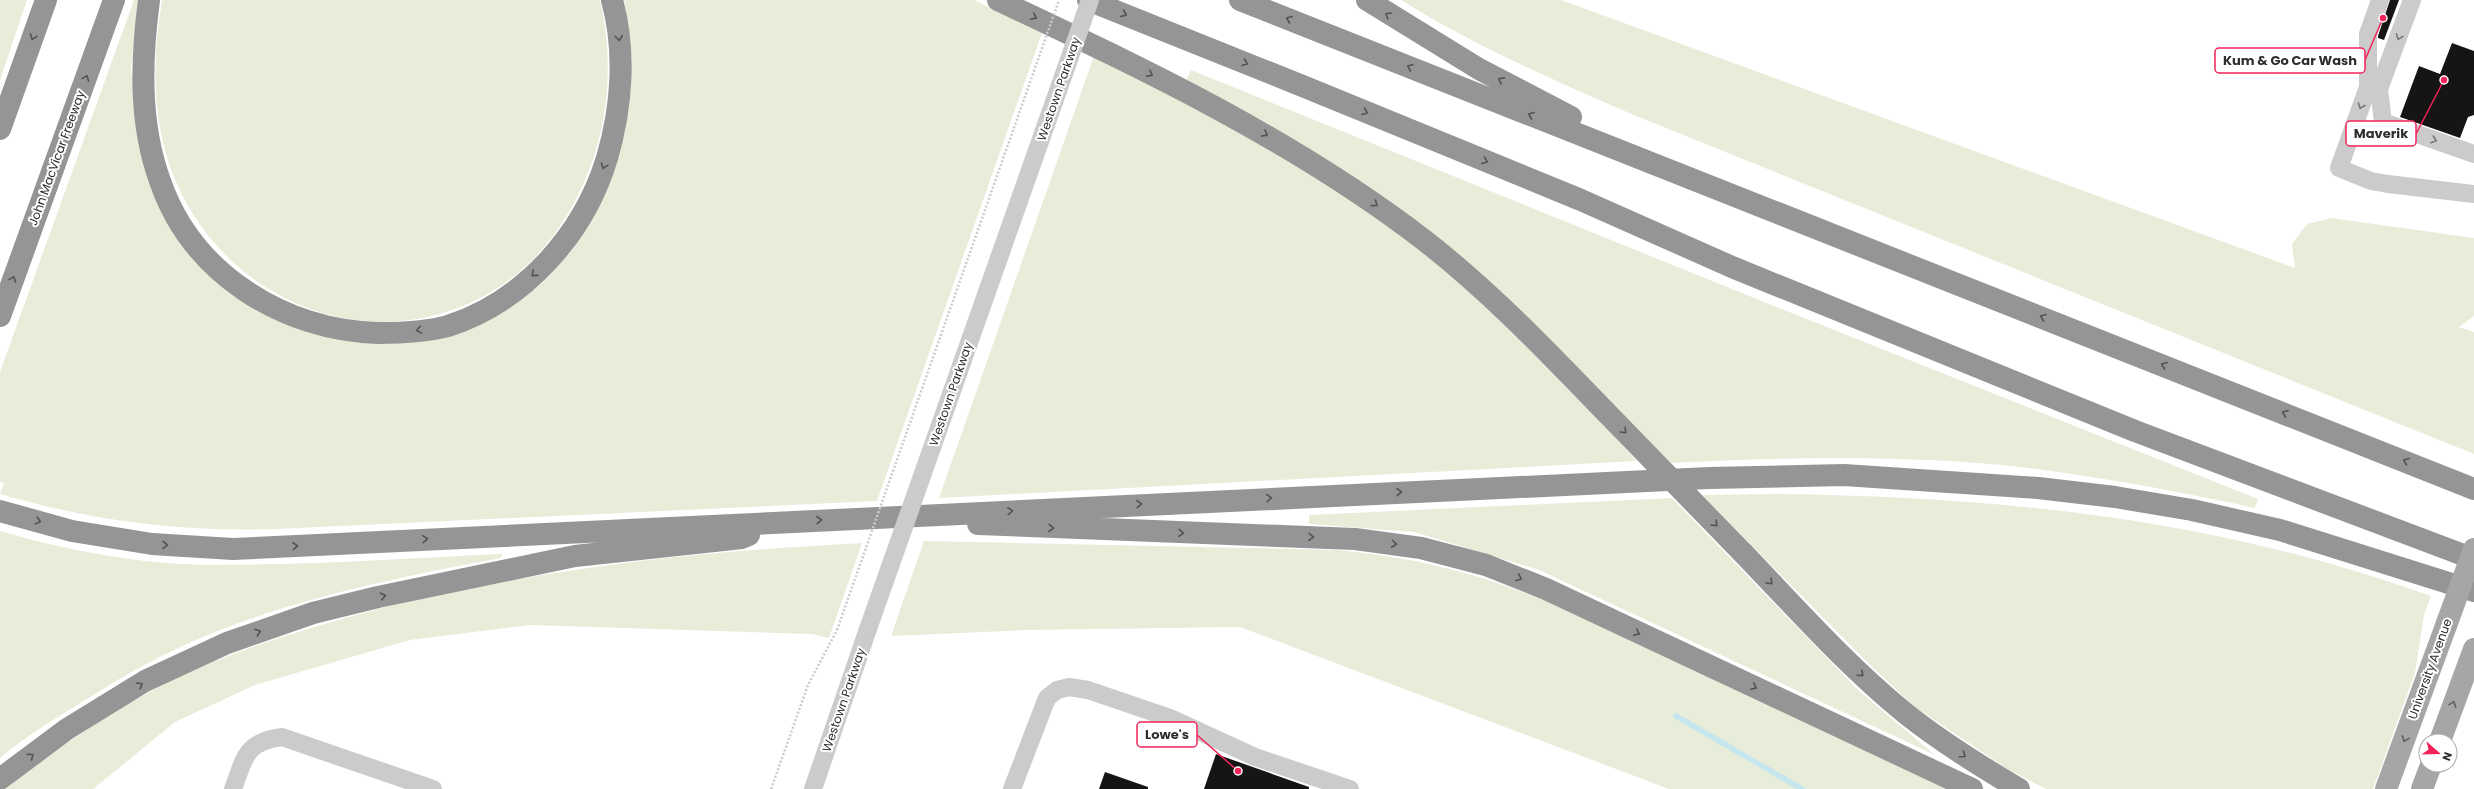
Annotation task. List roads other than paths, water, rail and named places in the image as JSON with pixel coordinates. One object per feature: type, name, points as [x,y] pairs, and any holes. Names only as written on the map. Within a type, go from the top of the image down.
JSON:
[{"type":"highway","points":[[0,129],[46,0]]},
{"type":"highway","name":"John MacVicar Freeway","points":[[0,316],[114,0]]},
{"type":"highway","points":[[149,0],[144,46],[143,92],[147,135],[160,183],[183,227],[214,266],[252,297],[299,320],[349,332],[401,334],[448,326],[494,304],[536,274],[570,235],[584,214],[603,170],[612,139],[618,108],[620,44],[612,0]]},
{"type":"highway","points":[[998,0],[1187,92],[1309,160],[1361,194],[1425,241],[1489,296],[1597,403],[1843,658],[1906,714],[1974,762],[2019,789]]},
{"type":"highway","points":[[1089,0],[1363,110],[1581,200],[1732,267],[2135,431],[2474,559]]},
{"type":"highway","points":[[1240,0],[2474,488]]},
{"type":"highway","points":[[1366,0],[1480,69],[1575,120],[1698,180]]},
{"type":"highway","points":[[0,511],[72,531],[152,544],[233,549],[1710,478],[1844,475],[2038,488],[2115,497],[2192,510],[2280,530],[2474,591]]},
{"type":"highway","points":[[2442,475],[2474,478]]},
{"type":"highway","points":[[859,518],[1067,529],[1355,539],[1421,548],[1486,564],[1546,589],[1972,789]]},
{"type":"highway","points":[[0,779],[67,729],[145,681],[227,643],[313,613],[378,597],[575,556],[742,538],[780,522]]},
{"type":"main road","name":"University Avenue","points":[[2386,789],[2474,549]]},
{"type":"main road","points":[[2443,733],[2474,649]]},
{"type":"main road","points":[[2422,789],[2428,773]]},
{"type":"street","name":"Westown Parkway","points":[[813,789],[1089,0]]},
{"type":"street","points":[[2380,0],[2368,34],[2368,87],[2339,168],[2372,181],[2474,194]]},
{"type":"street","points":[[2412,0],[2379,89],[2383,122],[2474,154]]},
{"type":"street","points":[[1012,789],[1047,698],[1057,690],[1069,687],[1088,690],[1170,718],[1255,757],[1350,789]]},
{"type":"street","points":[[233,789],[245,757],[252,747],[264,740],[282,737],[433,789]]},
{"type":"waterway","points":[[1676,716],[1802,789]]},
{"type":"place","name":"Kum & Go Car Wash","points":[[2383,18]]},
{"type":"place","name":"Maverik","points":[[2444,80]]},
{"type":"place","name":"Lowe's","points":[[1238,771]]}]
